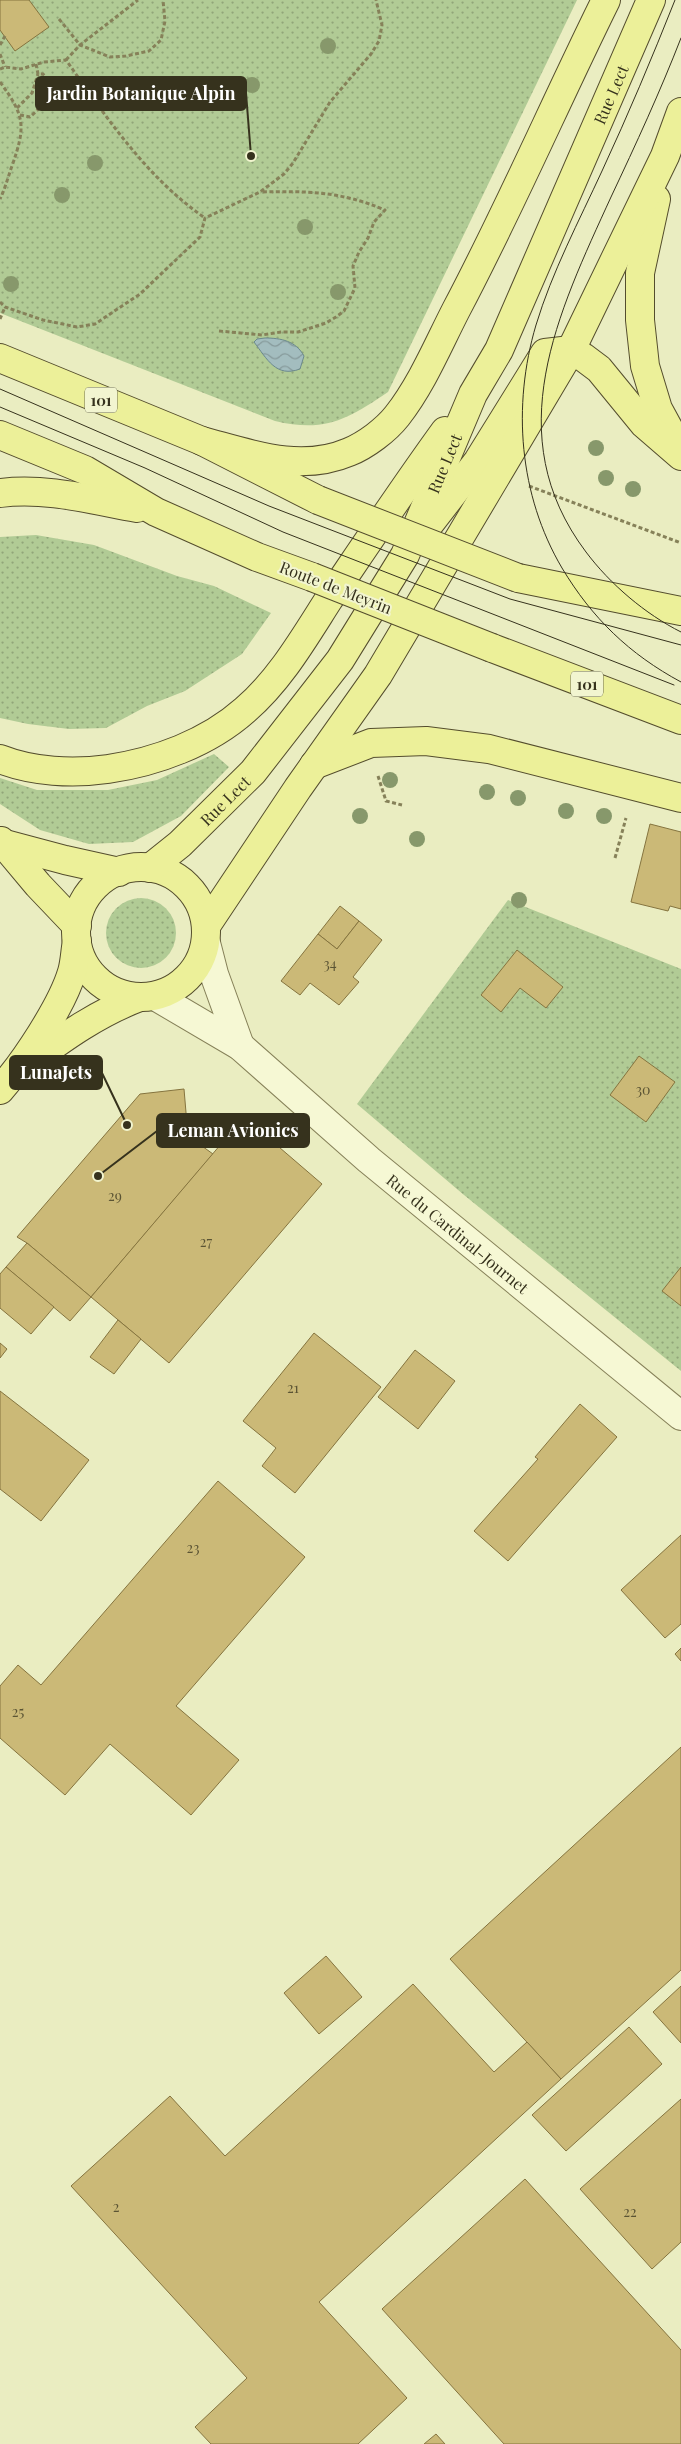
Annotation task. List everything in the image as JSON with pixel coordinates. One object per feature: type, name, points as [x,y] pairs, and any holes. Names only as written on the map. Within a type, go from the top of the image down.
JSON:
[{"type":"main road","points":[[202,441],[272,460],[302,463],[326,460],[350,452],[378,434],[397,417],[479,268],[606,0]]},
{"type":"main road","name":"Rue Lect","points":[[150,868],[180,844],[253,772],[328,677],[405,555],[473,394],[499,350],[651,0]]},
{"type":"main road","points":[[681,112],[666,156],[640,273],[640,320],[645,366],[658,409],[681,451]]},
{"type":"main road","points":[[7,1082],[84,1023],[115,1006],[170,991],[194,971],[201,958],[206,934],[314,765],[378,675],[571,350],[666,156]]},
{"type":"main road","points":[[405,555],[478,462],[545,353],[571,350],[599,370],[644,424],[681,456]]},
{"type":"main road","name":"101","points":[[0,358],[202,441],[318,500],[518,578],[681,611]]},
{"type":"main road","points":[[0,759],[57,771],[97,770],[133,765],[173,753],[213,733],[244,711],[284,668],[406,485],[473,394]]},
{"type":"main road","name":"Route de Meyrin","points":[[0,436],[85,470],[156,512],[257,556],[681,720]]},
{"type":"main road","points":[[0,493],[20,490],[55,492],[156,512]]},
{"type":"main road","points":[[314,765],[371,743],[426,740],[489,749],[681,798]]},
{"type":"main road","points":[[2,842],[64,860],[119,872]]},
{"type":"main road","points":[[2,842],[77,934],[84,963],[98,981],[118,993],[148,997]]},
{"type":"main road","points":[[7,1082],[60,1001],[72,971],[81,908],[90,893],[103,880],[119,872],[134,868],[150,868],[171,875],[188,887],[200,905],[206,934]]},
{"type":"street","name":"Rue du Cardinal-Journet","points":[[206,934],[214,974],[240,1046]]},
{"type":"street","name":"Rue du Cardinal-Journet","points":[[148,997],[240,1046],[369,1160],[681,1416]]},
{"type":"path","points":[[0,69],[6,67],[20,69],[36,64],[66,60],[80,45],[138,0]]},
{"type":"path","points":[[59,19],[80,45],[110,57],[149,51],[156,46],[164,33],[166,12],[163,0]]},
{"type":"path","points":[[0,302],[6,307],[43,320],[77,327],[95,324],[140,294],[200,237],[205,218],[260,192],[284,174],[293,163],[330,102],[371,54],[379,41],[382,24],[376,0]]},
{"type":"path","points":[[0,45],[5,36]]},
{"type":"path","points":[[0,54],[6,67]]},
{"type":"path","points":[[66,60],[134,154],[175,197],[205,218]]},
{"type":"path","points":[[17,108],[32,93],[38,74],[36,64]]},
{"type":"path","points":[[38,74],[42,74],[53,86],[61,90],[68,91],[81,81]]},
{"type":"path","points":[[0,82],[17,108],[22,126],[21,141],[0,199]]},
{"type":"path","points":[[20,115],[30,117],[46,102],[58,99],[61,90]]},
{"type":"path","points":[[219,331],[262,335],[298,332],[326,324],[336,317],[344,311],[355,288],[353,266],[359,252],[368,238],[374,222],[385,210],[359,199],[314,191],[260,192]]},
{"type":"path","points":[[0,319],[6,307]]},
{"type":"path","points":[[521,483],[681,543]]},
{"type":"path","points":[[377,773],[386,801],[402,805]]},
{"type":"path","points":[[615,858],[626,816]]},
{"type":"green space","points":[[0,0],[577,0],[388,392],[348,416],[322,424],[308,425],[275,421],[0,313]]},
{"type":"green space","points":[[36,535],[94,545],[177,576],[214,586],[271,613],[242,654],[185,691],[147,706],[106,728],[69,729],[28,724],[0,718],[0,537]]},
{"type":"green space","points":[[214,754],[229,767],[181,816],[133,842],[89,844],[40,830],[0,804],[0,778],[37,790],[108,790],[157,780]]},
{"type":"green space","points":[[141,898],[154,901],[166,908],[173,920],[176,933],[173,946],[166,958],[154,965],[141,968],[128,965],[116,958],[109,946],[106,933],[109,920],[116,908],[128,901]]},
{"type":"green space","points":[[508,900],[681,969],[681,1371],[464,1195],[357,1104]]},
{"type":"water","points":[[265,338],[288,341],[297,347],[304,356],[300,369],[285,371],[273,365],[254,342],[257,339]]},
{"type":"building","points":[[0,0],[29,0],[49,27],[15,51],[0,30]]},
{"type":"building","points":[[650,824],[681,832],[681,909],[670,906],[668,911],[631,902]]},
{"type":"building","points":[[340,906],[359,921],[337,949],[318,934]]},
{"type":"building","points":[[359,921],[382,940],[353,977],[359,982],[339,1005],[310,983],[300,995],[281,981],[318,934],[337,949]]},
{"type":"building","points":[[517,950],[563,987],[546,1008],[520,988],[501,1012],[481,995]]},
{"type":"building","points":[[639,1056],[675,1082],[646,1122],[610,1095]]},
{"type":"building","points":[[184,1089],[188,1136],[213,1154],[91,1297],[27,1243],[17,1237],[140,1094]]},
{"type":"building","points":[[244,1117],[322,1184],[169,1363],[91,1297]]},
{"type":"building","points":[[27,1243],[91,1297],[70,1321],[6,1267]]},
{"type":"building","points":[[6,1267],[54,1307],[31,1334],[0,1308],[0,1274]]},
{"type":"building","points":[[681,1267],[681,1306],[662,1291]]},
{"type":"building","points":[[118,1320],[141,1339],[114,1374],[90,1357]]},
{"type":"building","points":[[314,1333],[381,1387],[295,1493],[262,1466],[276,1448],[243,1421]]},
{"type":"building","points":[[0,1343],[7,1349],[0,1358]]},
{"type":"building","points":[[415,1350],[455,1381],[418,1429],[378,1397]]},
{"type":"building","points":[[0,1391],[89,1460],[41,1521],[0,1489]]},
{"type":"building","points":[[580,1404],[617,1437],[508,1561],[474,1531],[538,1459],[535,1457]]},
{"type":"building","points":[[218,1481],[305,1557],[176,1706],[239,1760],[191,1815],[110,1744],[65,1795],[0,1738],[0,1686],[18,1665],[41,1685]]},
{"type":"building","points":[[681,1535],[681,1624],[665,1638],[621,1590]]},
{"type":"building","points":[[681,1648],[681,1661],[675,1654]]},
{"type":"building","points":[[681,1747],[681,1970],[561,2079],[450,1959]]},
{"type":"building","points":[[326,1956],[362,1997],[319,2034],[284,1993]]},
{"type":"building","points":[[413,1984],[494,2072],[527,2042],[561,2079],[319,2302],[407,2398],[358,2444],[211,2444],[195,2427],[247,2378],[71,2186],[170,2096],[225,2156]]},
{"type":"building","points":[[681,1986],[681,2043],[653,2012]]},
{"type":"building","points":[[629,2027],[662,2064],[566,2151],[532,2115]]},
{"type":"building","points":[[681,2099],[681,2242],[652,2269],[580,2189]]},
{"type":"building","points":[[525,2179],[681,2350],[681,2444],[504,2444],[382,2309]]},
{"type":"building","points":[[436,2434],[445,2444],[424,2444]]},
{"type":"tram line","points":[[675,0],[649,65],[566,247],[542,305],[528,356],[522,418],[524,450],[536,511],[562,568],[586,603],[613,633],[628,647],[681,682]]},
{"type":"tram line","points":[[681,38],[648,118],[572,285],[557,329],[546,374],[541,419],[545,463],[560,508],[586,552],[617,587],[641,607],[681,632]]},
{"type":"tram line","points":[[0,389],[269,506],[510,599],[681,645]]},
{"type":"tram line","points":[[0,407],[145,468],[283,532],[674,685]]},
{"type":"place","name":"Jardin Botanique Alpin","points":[[251,156]]},
{"type":"place","name":"LunaJets","points":[[127,1125]]},
{"type":"place","name":"Leman Avionics","points":[[98,1176]]}]
